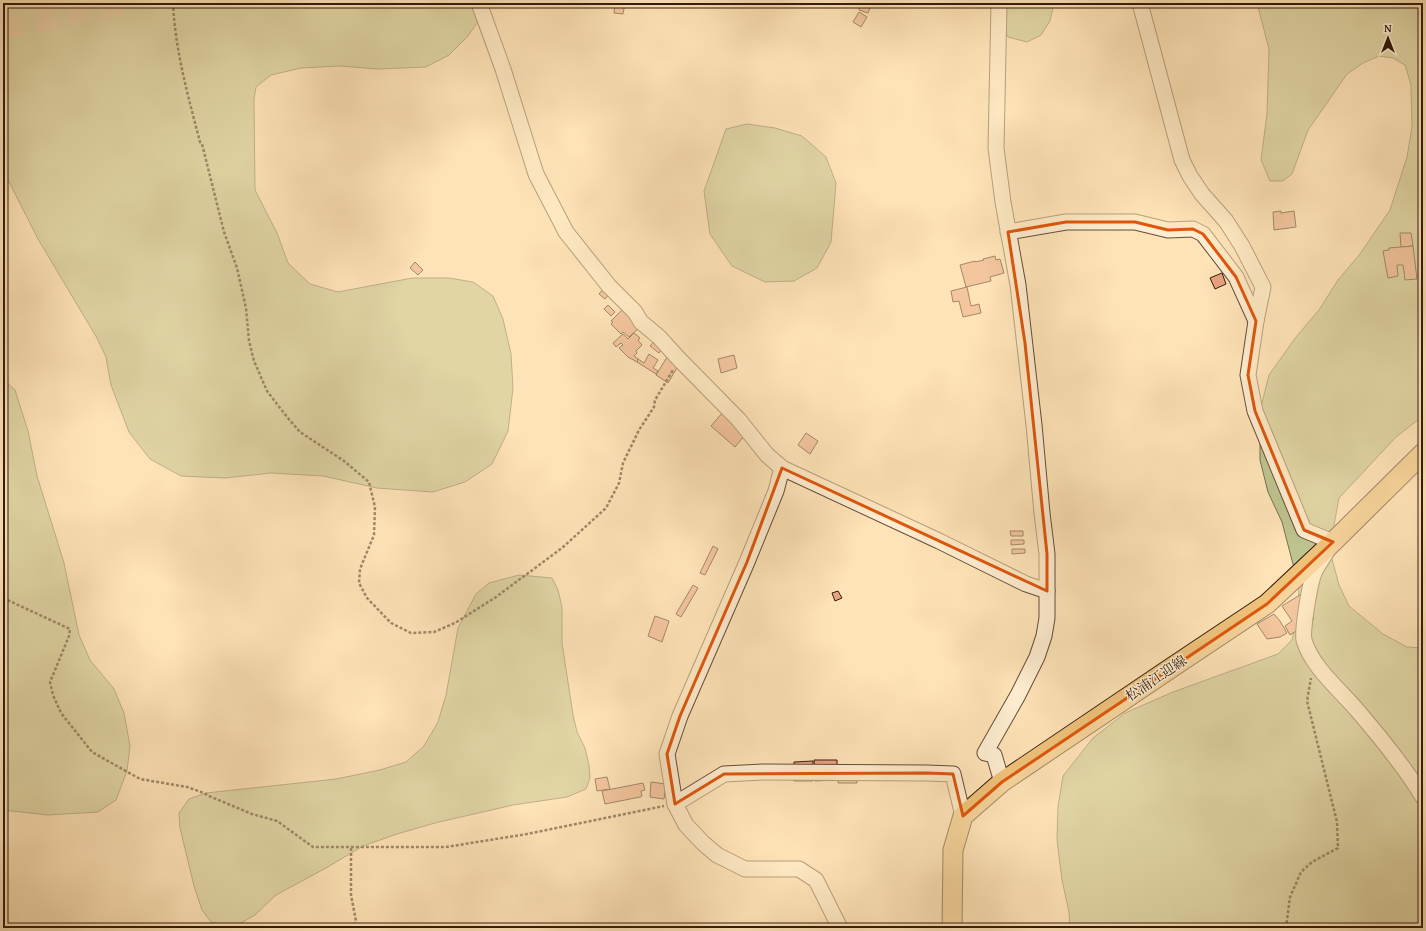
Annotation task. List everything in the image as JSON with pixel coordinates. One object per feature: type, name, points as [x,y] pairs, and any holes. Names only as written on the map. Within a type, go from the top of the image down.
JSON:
[{"type":"main road","name":"松浦江迎線","points":[[963,816],[1002,782],[1267,604],[1333,542],[1423,453]]},
{"type":"main road","points":[[952,928],[953,850],[963,816]]},
{"type":"street","points":[[478,3],[503,69],[536,174],[566,232],[609,286],[635,312],[641,322],[659,337],[679,360],[739,420],[767,455],[782,468],[939,541],[1026,584],[1048,591]]},
{"type":"street","points":[[999,3],[996,148],[1003,202],[1018,285],[1042,513],[1048,554],[1048,618],[1044,636],[1037,657],[985,753],[994,755],[1002,782]]},
{"type":"street","points":[[1140,3],[1182,160],[1190,176],[1202,194],[1226,221],[1242,246],[1263,287],[1248,375],[1255,411],[1304,530],[1333,542],[1314,572],[1307,600],[1304,638],[1316,663],[1357,710],[1409,774],[1423,797]]},
{"type":"street","points":[[1008,232],[1066,222],[1135,222],[1168,230],[1193,229],[1203,234],[1236,277],[1256,321]]},
{"type":"street","points":[[782,468],[776,491],[680,716],[667,754],[675,804],[686,824],[702,843],[717,855],[745,869],[799,869],[816,880],[840,928]]},
{"type":"street","points":[[675,804],[724,774],[763,772],[953,774],[963,816]]},
{"type":"path","points":[[173,3],[174,25],[184,84],[200,142],[202,144],[224,232],[238,268],[246,308],[249,341],[254,361],[267,391],[300,432],[344,461],[369,482],[376,507],[374,535],[360,569],[360,583],[367,598],[391,623],[411,633],[434,632],[455,623],[496,597],[568,543],[606,508],[619,484],[623,463],[639,430],[654,407],[655,400],[679,360]]},
{"type":"path","points":[[3,598],[70,629],[69,636],[50,682],[53,695],[62,713],[92,752],[140,779],[187,787],[252,814],[276,821],[313,847],[446,847],[526,834],[675,804]]},
{"type":"path","points":[[1286,928],[1290,897],[1301,872],[1312,862],[1338,848],[1337,822],[1307,700],[1316,663]]},
{"type":"path","points":[[351,848],[351,895],[356,921],[353,928]]},
{"type":"highlighted area","points":[[1066,222],[1135,222],[1168,230],[1193,229],[1203,234],[1236,277],[1256,321],[1248,375],[1255,411],[1304,530],[1333,542],[1267,604],[1002,782],[963,816],[953,774],[724,774],[675,804],[667,754],[680,716],[747,562],[782,468],[1047,591],[1047,554],[1025,343],[1008,232]]},
{"type":"green space","points":[[3,3],[497,3],[489,6],[468,36],[449,55],[426,67],[378,69],[340,66],[301,68],[271,75],[256,87],[254,99],[255,190],[277,233],[288,263],[310,284],[338,292],[412,278],[449,278],[473,282],[493,296],[503,319],[511,354],[513,388],[508,431],[492,464],[465,482],[433,492],[377,488],[323,476],[271,473],[225,478],[181,476],[150,459],[129,432],[111,385],[106,357],[97,338],[38,239],[3,170]]},
{"type":"green space","points":[[997,3],[1054,3],[1050,21],[1041,35],[1027,42],[1008,37],[999,17]]},
{"type":"green space","points":[[1257,3],[1423,3],[1423,416],[1396,437],[1339,498],[1333,531],[1332,559],[1339,585],[1349,606],[1383,634],[1407,647],[1423,648],[1423,928],[1070,928],[1069,912],[1062,880],[1057,840],[1058,806],[1063,776],[1093,738],[1125,713],[1173,692],[1278,654],[1292,640],[1297,619],[1299,587],[1282,522],[1268,492],[1260,460],[1260,411],[1269,375],[1296,337],[1319,310],[1338,280],[1360,254],[1390,210],[1407,157],[1412,127],[1411,85],[1405,65],[1393,58],[1379,56],[1363,63],[1347,74],[1308,130],[1292,174],[1283,181],[1270,181],[1261,160],[1267,114],[1269,49]]},
{"type":"green space","points":[[747,124],[775,128],[802,136],[826,157],[836,183],[831,242],[817,268],[794,281],[765,282],[732,266],[710,234],[704,191],[726,129]]},
{"type":"green space","points":[[3,379],[15,390],[28,431],[37,476],[64,563],[79,635],[90,660],[114,689],[124,713],[130,746],[127,771],[116,800],[98,812],[48,815],[3,810]]},
{"type":"green space","points":[[519,575],[552,578],[558,590],[562,607],[562,643],[573,715],[577,732],[585,748],[589,765],[590,778],[586,789],[567,797],[513,805],[435,823],[363,846],[276,895],[255,915],[232,928],[211,922],[202,910],[194,886],[180,828],[179,813],[189,799],[206,793],[336,779],[380,770],[406,762],[424,746],[438,722],[446,695],[458,628],[476,594],[489,583]]},
{"type":"building","points":[[615,3],[625,3],[623,14],[614,13]]},
{"type":"building","points":[[861,3],[872,3],[868,13],[859,10]]},
{"type":"building","points":[[859,12],[867,17],[861,27],[853,22]]},
{"type":"building","points":[[1281,211],[1281,213],[1294,211],[1296,227],[1274,230],[1273,212]]},
{"type":"building","points":[[1400,233],[1411,233],[1413,246],[1401,247]]},
{"type":"building","points":[[1413,246],[1417,279],[1405,280],[1403,265],[1397,265],[1398,276],[1388,278],[1383,251],[1389,250],[1389,248]]},
{"type":"building","points":[[995,256],[996,260],[1000,259],[1004,273],[990,277],[991,281],[966,287],[960,265]]},
{"type":"building","points":[[415,262],[423,270],[418,275],[410,268]]},
{"type":"building","points":[[1222,273],[1226,284],[1215,289],[1210,278]]},
{"type":"building","points":[[967,287],[971,306],[979,304],[981,313],[963,317],[959,301],[953,302],[951,291]]},
{"type":"building","points":[[604,288],[610,293],[605,299],[599,294]]},
{"type":"building","points":[[608,305],[615,312],[611,316],[604,309]]},
{"type":"building","points":[[623,309],[639,328],[629,337],[623,332],[621,334],[611,324],[613,322],[611,321]]},
{"type":"building","points":[[634,333],[640,338],[638,340],[642,345],[636,351],[637,353],[634,356],[638,359],[637,362],[628,357],[619,348],[623,345],[621,343],[616,347],[613,343],[623,334],[628,339]]},
{"type":"building","points":[[658,337],[666,344],[659,353],[650,346]]},
{"type":"building","points":[[649,354],[658,360],[653,368],[658,371],[656,374],[637,362],[638,359],[644,363]]},
{"type":"building","points":[[669,354],[681,361],[668,383],[656,375]]},
{"type":"building","points":[[734,355],[737,368],[721,373],[718,359]]},
{"type":"building","points":[[723,412],[745,435],[735,447],[711,426]]},
{"type":"building","points":[[806,433],[818,441],[810,454],[798,445]]},
{"type":"building","points":[[1010,531],[1023,531],[1023,536],[1011,536]]},
{"type":"building","points":[[1011,540],[1024,540],[1024,544],[1011,545]]},
{"type":"building","points":[[713,546],[718,549],[705,575],[700,573]]},
{"type":"building","points":[[1012,549],[1025,549],[1025,553],[1012,554]]},
{"type":"building","points":[[693,585],[698,588],[681,617],[676,614]]},
{"type":"building","points":[[1308,590],[1311,615],[1314,619],[1290,635],[1285,626],[1292,621],[1282,606]]},
{"type":"building","points":[[838,591],[842,598],[835,601],[832,593]]},
{"type":"building","points":[[1274,614],[1287,633],[1280,637],[1267,639],[1257,624]]},
{"type":"building","points":[[655,616],[669,621],[662,642],[648,636]]},
{"type":"building","points":[[814,760],[837,760],[837,780],[815,781]]},
{"type":"building","points":[[813,761],[813,781],[794,781],[794,762]]},
{"type":"building","points":[[857,773],[857,783],[838,783],[838,774]]},
{"type":"building","points":[[607,777],[610,789],[597,791],[595,779]]},
{"type":"building","points":[[651,782],[666,784],[664,799],[650,797]]},
{"type":"building","points":[[643,783],[645,790],[641,791],[642,796],[605,804],[602,791]]},
{"type":"tunnel","points":[[3,28],[131,3]]}]
